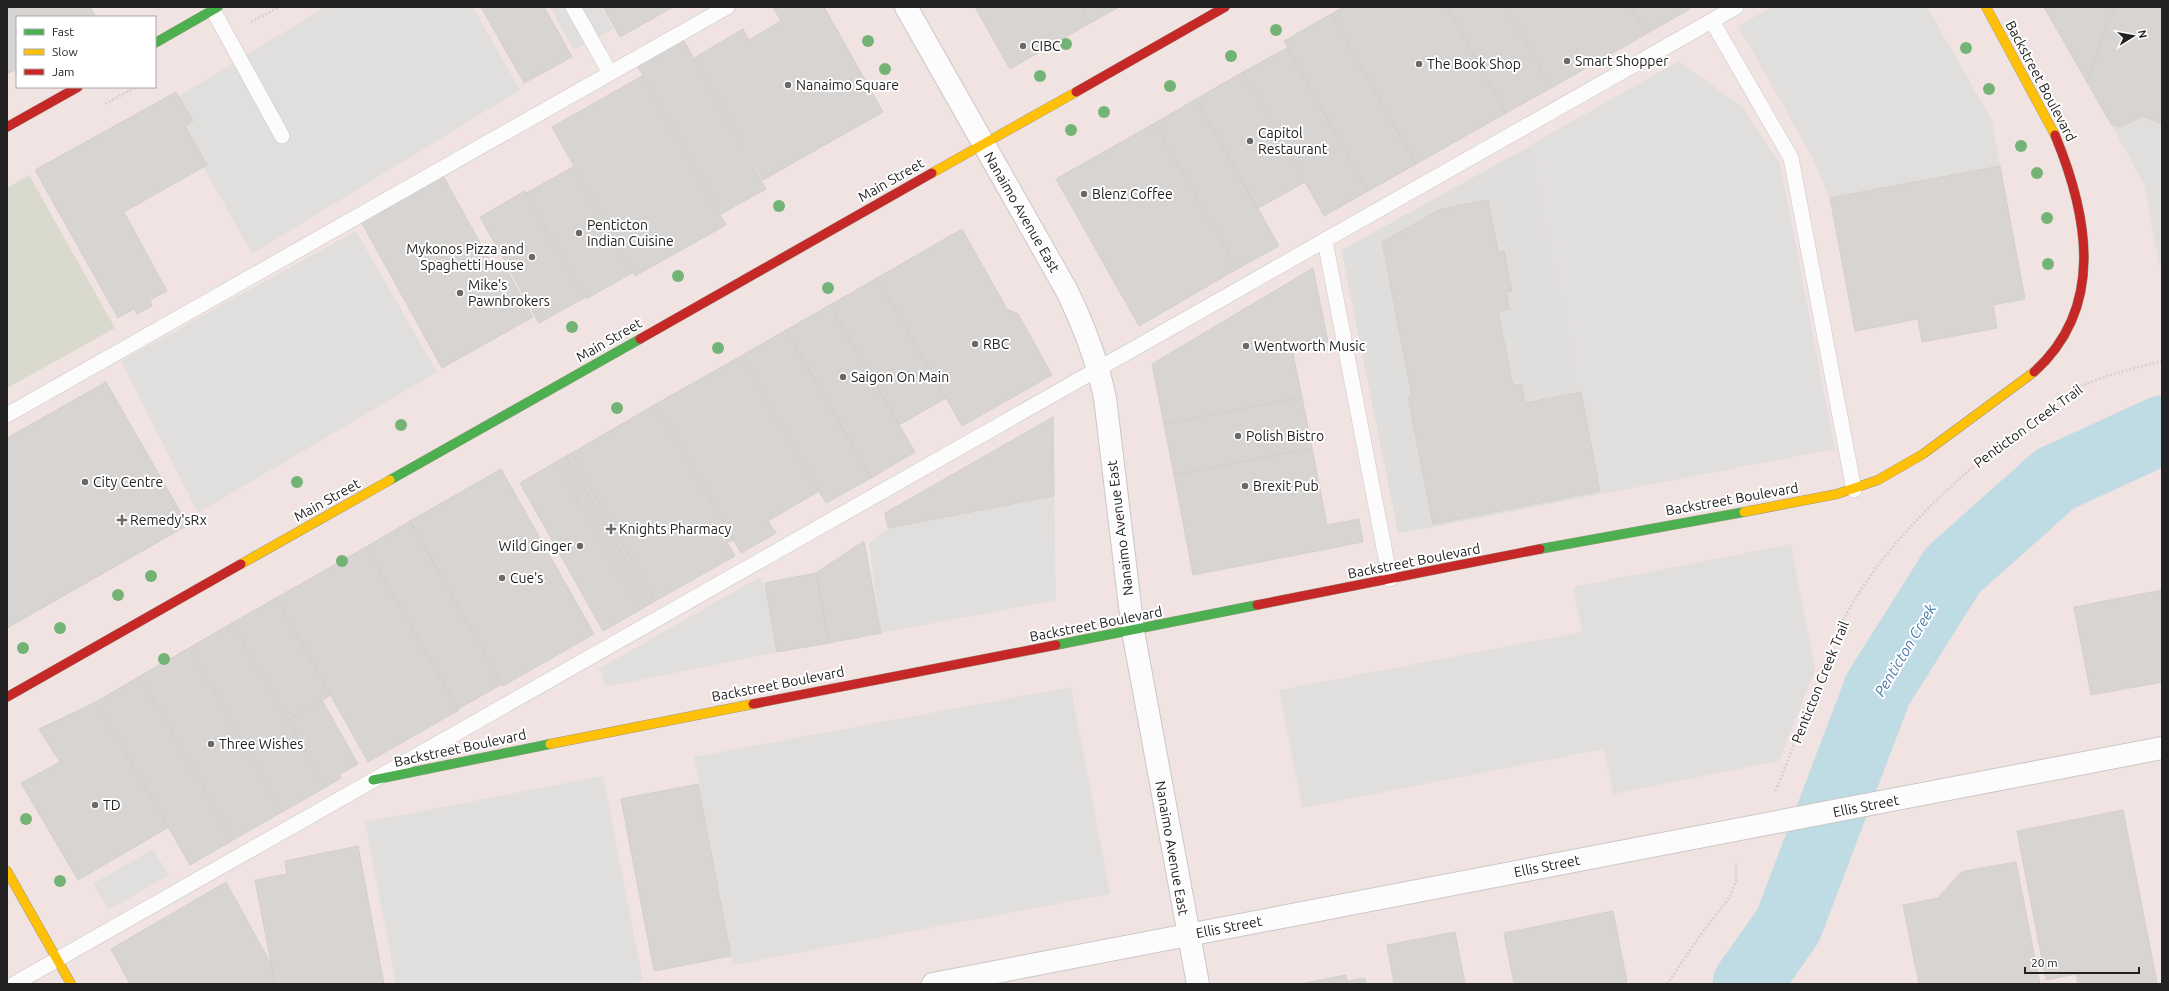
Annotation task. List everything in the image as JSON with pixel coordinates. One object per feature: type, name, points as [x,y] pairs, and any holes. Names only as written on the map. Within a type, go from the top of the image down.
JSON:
[{"type":"street","name":"Nanaimo Avenue East","points":[[906,7],[1067,292],[1087,333],[1099,368],[1105,398],[1132,631],[1198,984]]},
{"type":"street","name":"Main Street","points":[[7,697],[1225,7]]},
{"type":"street","name":"Backstreet Boulevard","points":[[373,780],[725,708],[1132,631],[1854,490],[1882,478],[1918,456],[2035,370],[2059,347],[2078,304],[2084,258],[2084,229],[2079,199],[2070,170],[2054,132],[1986,7]]},
{"type":"street","points":[[156,42],[216,8]]},
{"type":"street","points":[[7,127],[76,88]]},
{"type":"street","name":"Ellis Street","points":[[933,984],[2162,748]]},
{"type":"street","points":[[7,871],[71,984]]},
{"type":"lane","points":[[573,7],[610,73]]},
{"type":"lane","points":[[7,415],[727,7]]},
{"type":"lane","points":[[14,984],[1736,7]]},
{"type":"lane","points":[[216,8],[282,136]]},
{"type":"lane","points":[[1712,21],[1791,158],[1854,490]]},
{"type":"lane","points":[[1325,240],[1390,580]]},
{"type":"path","name":"Penticton Creek Trail","points":[[1667,984],[1699,937],[1729,898],[1736,881],[1736,860],[1765,825],[1782,776],[1841,626],[1867,582],[1898,543],[1966,471],[2054,405],[2083,386],[2128,369],[2162,361]]},
{"type":"path","points":[[272,602],[276,598]]},
{"type":"shaded area","points":[[7,7],[2162,7],[2162,984],[7,984]],"holes":[[[1532,145],[1602,494],[1398,534],[1341,250]]]},
{"type":"shaded area","points":[[325,7],[473,7],[520,90],[252,254],[168,103]]},
{"type":"shaded area","points":[[550,7],[601,7],[613,29],[574,50]]},
{"type":"shaded area","points":[[1772,7],[1927,7],[1992,121],[2000,166],[1830,198],[1813,159],[1738,26]]},
{"type":"shaded area","points":[[1679,61],[1742,107],[1780,164],[1835,449],[1602,494],[1532,144]]},
{"type":"shaded area","points":[[2143,116],[2162,124],[2162,264],[2159,265],[2145,186],[2111,124],[2122,127]]},
{"type":"shaded area","points":[[1532,144],[1602,494],[1398,534],[1341,250]]},
{"type":"shaded area","points":[[29,175],[115,328],[7,388],[7,188]]},
{"type":"shaded area","points":[[356,231],[437,372],[198,513],[121,361]]},
{"type":"shaded area","points":[[1054,496],[1056,600],[881,633],[869,544],[888,528]]},
{"type":"shaded area","points":[[1791,544],[1815,670],[1779,761],[1613,794],[1604,749],[1302,808],[1279,690],[1582,632],[1573,587]]},
{"type":"shaded area","points":[[760,577],[767,593],[777,652],[605,687],[600,668]]},
{"type":"shaded area","points":[[1071,687],[1110,894],[733,965],[694,757]]},
{"type":"shaded area","points":[[603,776],[643,981],[629,984],[396,984],[365,822]]},
{"type":"shaded area","points":[[153,849],[169,875],[109,910],[93,884]]},
{"type":"building","points":[[7,7],[90,7],[95,16],[16,16],[16,70],[7,74]]},
{"type":"building","points":[[481,7],[544,7],[572,57],[524,83]]},
{"type":"building","points":[[603,7],[673,7],[620,37]]},
{"type":"building","name":"Nanaimo Square","points":[[773,7],[824,7],[883,112],[763,180],[694,58],[743,29],[749,40],[781,21]]},
{"type":"building","name":"CIBC","points":[[975,7],[1081,7],[1090,23],[1010,69]]},
{"type":"building","points":[[1081,7],[1119,7],[1090,23]]},
{"type":"building","name":"The Book Shop","points":[[1344,7],[1447,7],[1506,113],[1416,164],[1331,14]]},
{"type":"building","points":[[1447,7],[1506,7],[1551,88],[1506,113]]},
{"type":"building","name":"Smart Shopper","points":[[1506,7],[1631,7],[1646,34],[1551,88]]},
{"type":"building","points":[[1631,7],[1688,7],[1690,9],[1646,34]]},
{"type":"building","points":[[2044,7],[2114,7],[2087,82]]},
{"type":"building","points":[[2114,7],[2162,7],[2162,124],[2143,116],[2121,127],[2111,124],[2087,82]]},
{"type":"building","points":[[1331,14],[1416,164],[1368,191],[1284,41]]},
{"type":"building","points":[[683,39],[766,189],[721,214],[637,65]]},
{"type":"building","points":[[1287,48],[1368,191],[1324,216],[1243,72]]},
{"type":"building","name":"Capitol Restaurant","points":[[1243,72],[1305,182],[1257,209],[1196,99]]},
{"type":"building","points":[[642,76],[726,225],[635,276],[552,127]]},
{"type":"building","points":[[176,92],[193,121],[185,126],[207,165],[124,212],[167,291],[150,300],[152,306],[137,314],[134,309],[118,318],[35,170]]},
{"type":"building","points":[[1196,99],[1279,246],[1237,269],[1155,123]]},
{"type":"building","points":[[1155,123],[1237,269],[1139,326],[1056,179]]},
{"type":"building","points":[[2000,166],[2025,299],[1993,305],[1997,328],[1922,342],[1918,319],[1855,331],[1830,198]]},
{"type":"building","name":"Penticton Indian Cuisine","points":[[573,167],[632,273],[586,299],[526,193]]},
{"type":"building","name":"Mike's Pawnbrokers","points":[[441,172],[494,268],[503,263],[533,317],[442,368],[359,218]]},
{"type":"building","name":"Mykonos Pizza and Spaghetti House","points":[[525,191],[584,298],[539,323],[480,217]]},
{"type":"building","points":[[1488,200],[1498,252],[1504,251],[1512,291],[1506,292],[1509,309],[1498,311],[1513,386],[1521,384],[1525,403],[1581,392],[1600,491],[1433,524],[1408,397],[1412,396],[1382,242],[1441,209]]},
{"type":"building","name":"RBC","points":[[962,229],[1007,309],[1018,314],[1052,375],[962,426],[877,278]]},
{"type":"building","name":"Wentworth Music","points":[[1313,268],[1328,342],[1292,349],[1302,397],[1164,424],[1152,364]]},
{"type":"building","points":[[877,278],[946,398],[899,425],[830,305]]},
{"type":"building","name":"Saigon On Main","points":[[830,305],[915,452],[871,478],[786,330]]},
{"type":"building","points":[[786,330],[871,478],[826,503],[741,356]]},
{"type":"building","points":[[741,356],[819,491],[768,521],[776,533],[741,553],[656,404]]},
{"type":"building","name":"City Centre","points":[[106,382],[188,525],[7,628],[7,438]]},
{"type":"building","name":"Polish Bistro","points":[[1302,397],[1312,448],[1174,475],[1164,424]]},
{"type":"building","points":[[656,404],[734,540],[727,542],[735,556],[655,601],[572,453]]},
{"type":"building","points":[[1053,417],[1054,496],[888,528],[885,513]]},
{"type":"building","points":[[1312,448],[1327,525],[1359,519],[1363,542],[1193,575],[1174,475]]},
{"type":"building","name":"Knights Pharmacy","points":[[572,453],[655,601],[650,604],[566,456]]},
{"type":"building","points":[[566,456],[650,604],[640,610],[556,462]]},
{"type":"building","name":"Wild Ginger","points":[[556,462],[640,610],[603,631],[520,483]]},
{"type":"building","name":"Cue's","points":[[501,469],[594,634],[503,686],[410,521]]},
{"type":"building","points":[[410,521],[502,684],[458,709],[366,547]]},
{"type":"building","points":[[864,541],[881,633],[829,643],[816,573]]},
{"type":"building","points":[[366,547],[459,710],[368,762],[276,598]]},
{"type":"building","points":[[816,573],[829,643],[777,652],[765,583]]},
{"type":"building","points":[[2162,590],[2162,682],[2091,695],[2074,607]]},
{"type":"building","points":[[276,598],[331,695],[288,720],[232,623]]},
{"type":"building","points":[[232,623],[326,787],[282,812],[189,648]]},
{"type":"building","name":"Three Wishes","points":[[189,648],[282,812],[233,840],[140,676]]},
{"type":"building","points":[[140,676],[233,840],[190,865],[96,702]]},
{"type":"building","points":[[322,700],[358,764],[339,775],[341,778],[326,787],[288,720]]},
{"type":"building","name":"TD","points":[[96,702],[169,827],[78,880],[21,783],[60,762],[39,729]]},
{"type":"building","points":[[698,784],[731,956],[654,971],[621,799]]},
{"type":"building","points":[[2123,810],[2157,983],[2078,984],[2076,974],[2046,980],[2017,831]]},
{"type":"building","points":[[358,846],[384,984],[275,984],[255,880],[287,874],[285,861]]},
{"type":"building","points":[[2016,862],[2040,984],[1919,984],[1903,905],[1938,898],[1960,873],[1965,871]]},
{"type":"building","points":[[226,882],[271,964],[275,984],[130,984],[111,949]]},
{"type":"building","points":[[1613,911],[1627,982],[1618,984],[1514,984],[1504,933]]},
{"type":"building","points":[[1455,932],[1465,984],[1394,984],[1387,945]]},
{"type":"building","points":[[1346,975],[1347,981],[1365,978],[1366,984],[1300,984]]},
{"type":"waterway","name":"Penticton Creek","points":[[1747,984],[1788,926],[1878,689],[1953,570],[2055,479],[2162,430]]},
{"type":"traffic: fast","points":[[156,42],[218,7]]},
{"type":"traffic: fast","points":[[390,480],[640,339]]},
{"type":"traffic: fast","points":[[1540,549],[1744,512]]},
{"type":"traffic: fast","points":[[1056,645],[1257,605]]},
{"type":"traffic: fast","points":[[373,780],[550,744]]},
{"type":"traffic: slow","points":[[1986,7],[2055,135]]},
{"type":"traffic: slow","points":[[932,173],[1076,92]]},
{"type":"traffic: slow","points":[[1744,512],[1837,494],[1878,480],[1923,454],[2034,372]]},
{"type":"traffic: slow","points":[[241,564],[390,480]]},
{"type":"traffic: slow","points":[[550,744],[753,704]]},
{"type":"traffic: slow","points":[[7,871],[71,984]]},
{"type":"traffic: jam","points":[[1076,92],[1225,7]]},
{"type":"traffic: jam","points":[[7,127],[76,88]]},
{"type":"traffic: jam","points":[[2034,372],[2057,346],[2072,319],[2081,290],[2084,259],[2082,228],[2076,197],[2067,165],[2055,135]]},
{"type":"traffic: jam","points":[[640,339],[932,173]]},
{"type":"traffic: jam","points":[[1257,605],[1540,549]]},
{"type":"traffic: jam","points":[[7,697],[241,564]]},
{"type":"traffic: jam","points":[[753,704],[1056,645]]},
{"type":"place","name":"CIBC","points":[[1023,46]]},
{"type":"place","name":"Smart Shopper","points":[[1567,61]]},
{"type":"place","name":"The Book Shop","points":[[1419,64]]},
{"type":"place","name":"Nanaimo Square","points":[[788,85]]},
{"type":"place","name":"Capitol Restaurant","points":[[1250,141]]},
{"type":"place","name":"Blenz Coffee","points":[[1084,194]]},
{"type":"place","name":"Penticton Indian Cuisine","points":[[579,233]]},
{"type":"place","name":"Mykonos Pizza and Spaghetti House","points":[[532,257]]},
{"type":"place","name":"Mike's Pawnbrokers","points":[[460,293]]},
{"type":"place","name":"RBC","points":[[975,344]]},
{"type":"place","name":"Wentworth Music","points":[[1246,346]]},
{"type":"place","name":"Saigon On Main","points":[[843,377]]},
{"type":"place","name":"Polish Bistro","points":[[1238,436]]},
{"type":"place","name":"City Centre","points":[[85,482]]},
{"type":"place","name":"Brexit Pub","points":[[1245,486]]},
{"type":"place","name":"Remedy'sRx","points":[[122,520]]},
{"type":"place","name":"Knights Pharmacy","points":[[611,529]]},
{"type":"place","name":"Wild Ginger","points":[[580,546]]},
{"type":"place","name":"Cue's","points":[[502,578]]},
{"type":"place","name":"Three Wishes","points":[[211,744]]},
{"type":"place","name":"TD","points":[[95,805]]}]
